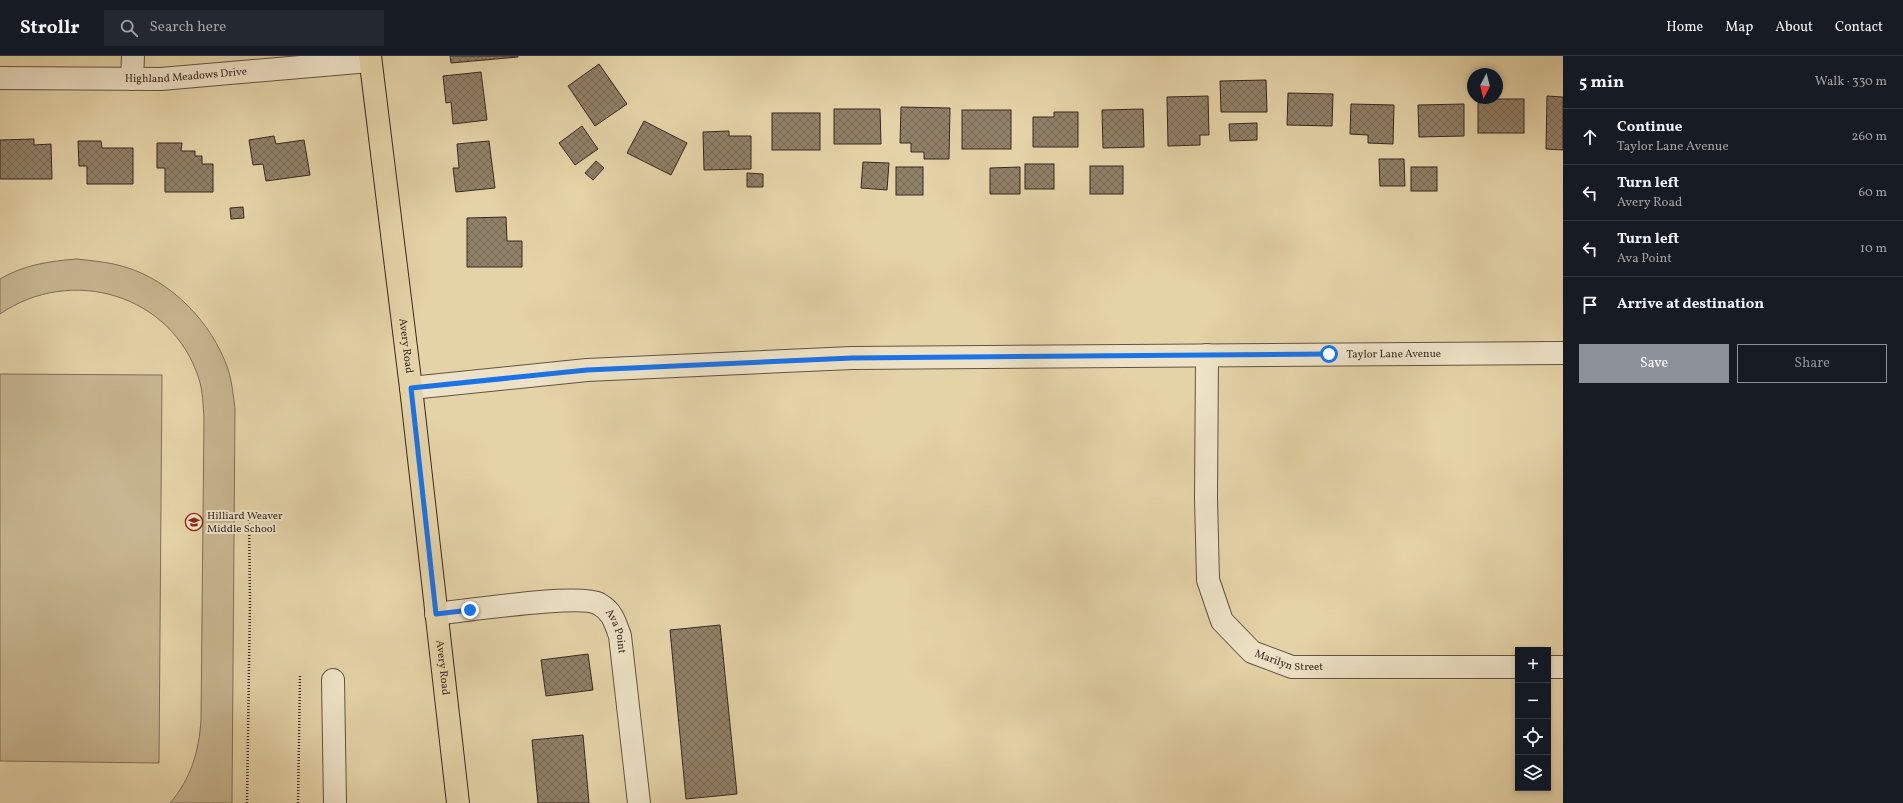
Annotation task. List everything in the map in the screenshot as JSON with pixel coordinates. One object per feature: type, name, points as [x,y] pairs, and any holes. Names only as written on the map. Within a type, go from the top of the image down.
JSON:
[{"type":"main road","name":"Avery Road","points":[[370,59],[411,388],[458,803]]},
{"type":"street","points":[[132,79],[133,56]]},
{"type":"street","name":"Highland Meadows Drive","points":[[0,78],[161,79],[370,59]]},
{"type":"street","name":"Taylor Lane Avenue","points":[[411,388],[587,370],[844,358],[1563,353]]},
{"type":"street","name":"Marilyn Street","points":[[1207,356],[1206,498],[1208,580],[1222,621],[1252,652],[1292,667],[1515,667]]},
{"type":"street","name":"Ava Point","points":[[436,614],[573,599],[598,603],[613,615],[620,636],[638,803]]},
{"type":"street","points":[[1551,667],[1563,667]]},
{"type":"street","points":[[333,680],[335,803]]},
{"type":"path","points":[[247,803],[250,600],[249,518]]},
{"type":"path","points":[[298,803],[300,676]]},
{"type":"shaded area","points":[[77,259],[125,267],[159,282],[174,293],[201,320],[221,352],[228,369],[235,408],[232,803],[170,803],[189,774],[193,764],[201,720],[204,418],[203,398],[199,379],[186,350],[166,326],[143,308],[116,296],[87,291],[57,292],[28,299],[0,314],[0,279],[18,270],[37,264]]},
{"type":"shaded area","points":[[0,374],[162,375],[159,763],[0,761]]},
{"type":"building","points":[[450,56],[518,56],[518,57],[451,63]]},
{"type":"building","points":[[599,64],[627,104],[595,126],[568,86]]},
{"type":"building","points":[[481,72],[487,120],[453,124],[451,102],[446,103],[443,76]]},
{"type":"building","points":[[1266,80],[1267,112],[1221,112],[1220,81]]},
{"type":"building","points":[[1288,93],[1333,94],[1332,126],[1287,125]]},
{"type":"building","points":[[1208,96],[1209,135],[1200,135],[1200,145],[1168,146],[1167,97]]},
{"type":"building","points":[[1547,96],[1563,97],[1563,150],[1546,149]]},
{"type":"building","points":[[1503,99],[1524,99],[1524,133],[1478,133],[1478,104],[1503,104]]},
{"type":"building","points":[[1351,104],[1394,105],[1393,144],[1368,143],[1368,135],[1350,134]]},
{"type":"building","points":[[1464,104],[1464,136],[1419,137],[1418,105]]},
{"type":"building","points":[[901,107],[950,108],[949,159],[924,159],[924,152],[911,152],[911,143],[900,143]]},
{"type":"building","points":[[834,109],[880,109],[881,144],[834,144]]},
{"type":"building","points":[[1143,109],[1144,147],[1103,148],[1102,110]]},
{"type":"building","points":[[962,110],[1011,110],[1011,149],[962,149]]},
{"type":"building","points":[[1054,112],[1078,112],[1078,147],[1033,147],[1033,117],[1054,117]]},
{"type":"building","points":[[772,113],[820,113],[820,150],[772,150]]},
{"type":"building","points":[[644,121],[687,143],[671,175],[627,153]]},
{"type":"building","points":[[1257,123],[1257,140],[1230,141],[1229,124]]},
{"type":"building","points":[[582,126],[598,149],[575,165],[559,143]]},
{"type":"building","points":[[729,131],[729,136],[751,136],[751,169],[704,170],[703,132]]},
{"type":"building","points":[[274,136],[276,144],[304,140],[310,175],[266,181],[263,164],[253,165],[249,140]]},
{"type":"building","points":[[34,139],[34,145],[51,144],[52,179],[0,179],[0,140]]},
{"type":"building","points":[[78,141],[101,141],[102,148],[133,148],[133,184],[87,184],[87,166],[79,166]]},
{"type":"building","points":[[489,141],[495,188],[456,192],[453,168],[459,168],[457,144]]},
{"type":"building","points":[[157,143],[182,143],[181,151],[195,151],[195,156],[202,156],[202,164],[213,164],[213,192],[165,192],[165,168],[157,168]]},
{"type":"building","points":[[1379,159],[1404,159],[1405,186],[1380,186]]},
{"type":"building","points":[[596,161],[604,168],[593,180],[585,173]]},
{"type":"building","points":[[863,162],[889,163],[887,190],[861,188]]},
{"type":"building","points":[[1025,164],[1054,164],[1054,189],[1025,189]]},
{"type":"building","points":[[1090,166],[1123,166],[1123,194],[1090,194]]},
{"type":"building","points":[[896,167],[923,167],[923,195],[896,195]]},
{"type":"building","points":[[1020,167],[1020,194],[990,194],[990,168]]},
{"type":"building","points":[[1411,167],[1437,167],[1437,191],[1411,191]]},
{"type":"building","points":[[747,173],[763,174],[763,187],[747,187]]},
{"type":"building","points":[[243,207],[244,218],[231,219],[230,208]]},
{"type":"building","points":[[506,217],[507,241],[522,241],[522,267],[467,267],[467,218]]},
{"type":"building","points":[[720,625],[737,794],[686,799],[670,630]]},
{"type":"building","points":[[588,654],[593,690],[546,696],[541,660]]},
{"type":"building","points":[[583,735],[589,803],[538,803],[532,740]]},
{"type":"place","name":"Hilliard Weaver Middle School","points":[[194,522]]},
{"type":"route","points":[[470,610],[436,614],[411,388],[587,370],[852,358],[1329,354]]}]
